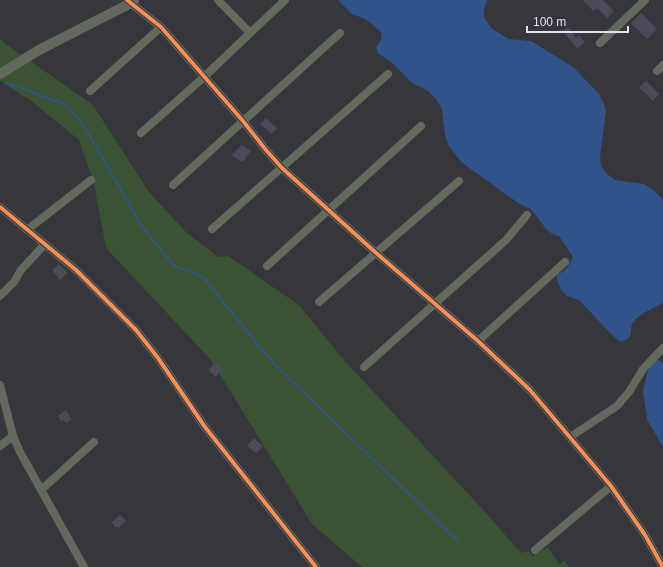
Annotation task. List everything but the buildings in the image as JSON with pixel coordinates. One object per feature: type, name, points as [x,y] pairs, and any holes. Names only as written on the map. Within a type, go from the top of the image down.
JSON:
[{"type":"street","points":[[218,0],[250,33]]},
{"type":"street","points":[[141,133],[204,77],[285,0]]},
{"type":"street","points":[[600,43],[645,0]]},
{"type":"street","points":[[0,74],[39,50],[131,1],[161,27],[282,168],[478,341],[530,390],[611,486],[641,530],[663,567]]},
{"type":"street","points":[[90,90],[161,27]]},
{"type":"street","points":[[173,185],[340,33]]},
{"type":"street","points":[[212,230],[388,74]]},
{"type":"street","points":[[267,266],[421,126]]},
{"type":"street","points":[[27,230],[91,180]]},
{"type":"street","points":[[319,302],[459,181]]},
{"type":"street","points":[[0,207],[76,270],[136,330],[158,358],[205,427],[316,567]]},
{"type":"street","points":[[364,367],[506,240],[527,214]]},
{"type":"street","points":[[0,296],[14,282],[21,270],[44,245]]},
{"type":"street","points":[[478,341],[565,262]]},
{"type":"street","points":[[570,437],[617,406],[629,392],[643,370],[663,348]]},
{"type":"street","points":[[0,385],[13,436],[20,452],[84,567]]},
{"type":"street","points":[[0,446],[13,436]]},
{"type":"street","points":[[41,490],[94,442]]},
{"type":"street","points":[[535,550],[611,486]]},
{"type":"green space","points":[[0,38],[3,42],[93,105],[149,192],[186,232],[218,257],[228,256],[299,305],[343,359],[487,514],[521,553],[528,551],[533,556],[548,547],[559,564],[565,561],[569,567],[362,567],[312,524],[211,360],[106,248],[93,180],[79,140],[30,100],[0,81]]},
{"type":"water","points":[[338,0],[487,0],[484,9],[484,17],[492,29],[509,39],[531,41],[573,67],[599,94],[606,112],[600,157],[601,165],[606,173],[615,180],[644,184],[654,190],[663,200],[663,303],[645,312],[635,320],[631,326],[631,335],[626,340],[621,342],[615,338],[579,300],[567,296],[561,290],[557,281],[557,274],[565,270],[573,257],[559,236],[554,235],[547,230],[531,209],[518,203],[461,162],[449,146],[445,136],[442,109],[436,99],[428,91],[412,83],[391,62],[378,53],[376,47],[380,42],[382,34],[379,30],[365,19],[352,14]]},
{"type":"water","points":[[656,358],[663,363],[663,447],[647,419],[643,391],[648,370]]},
{"type":"waterway","points":[[7,83],[67,105],[86,129],[141,225],[174,266],[203,277],[273,363],[458,541]]},
{"type":"cycle path","points":[[127,0],[161,27],[282,168],[375,252],[478,341],[530,390],[611,486],[645,535],[663,567]]},
{"type":"cycle path","points":[[0,207],[76,270],[136,330],[158,358],[205,427],[316,567]]}]
